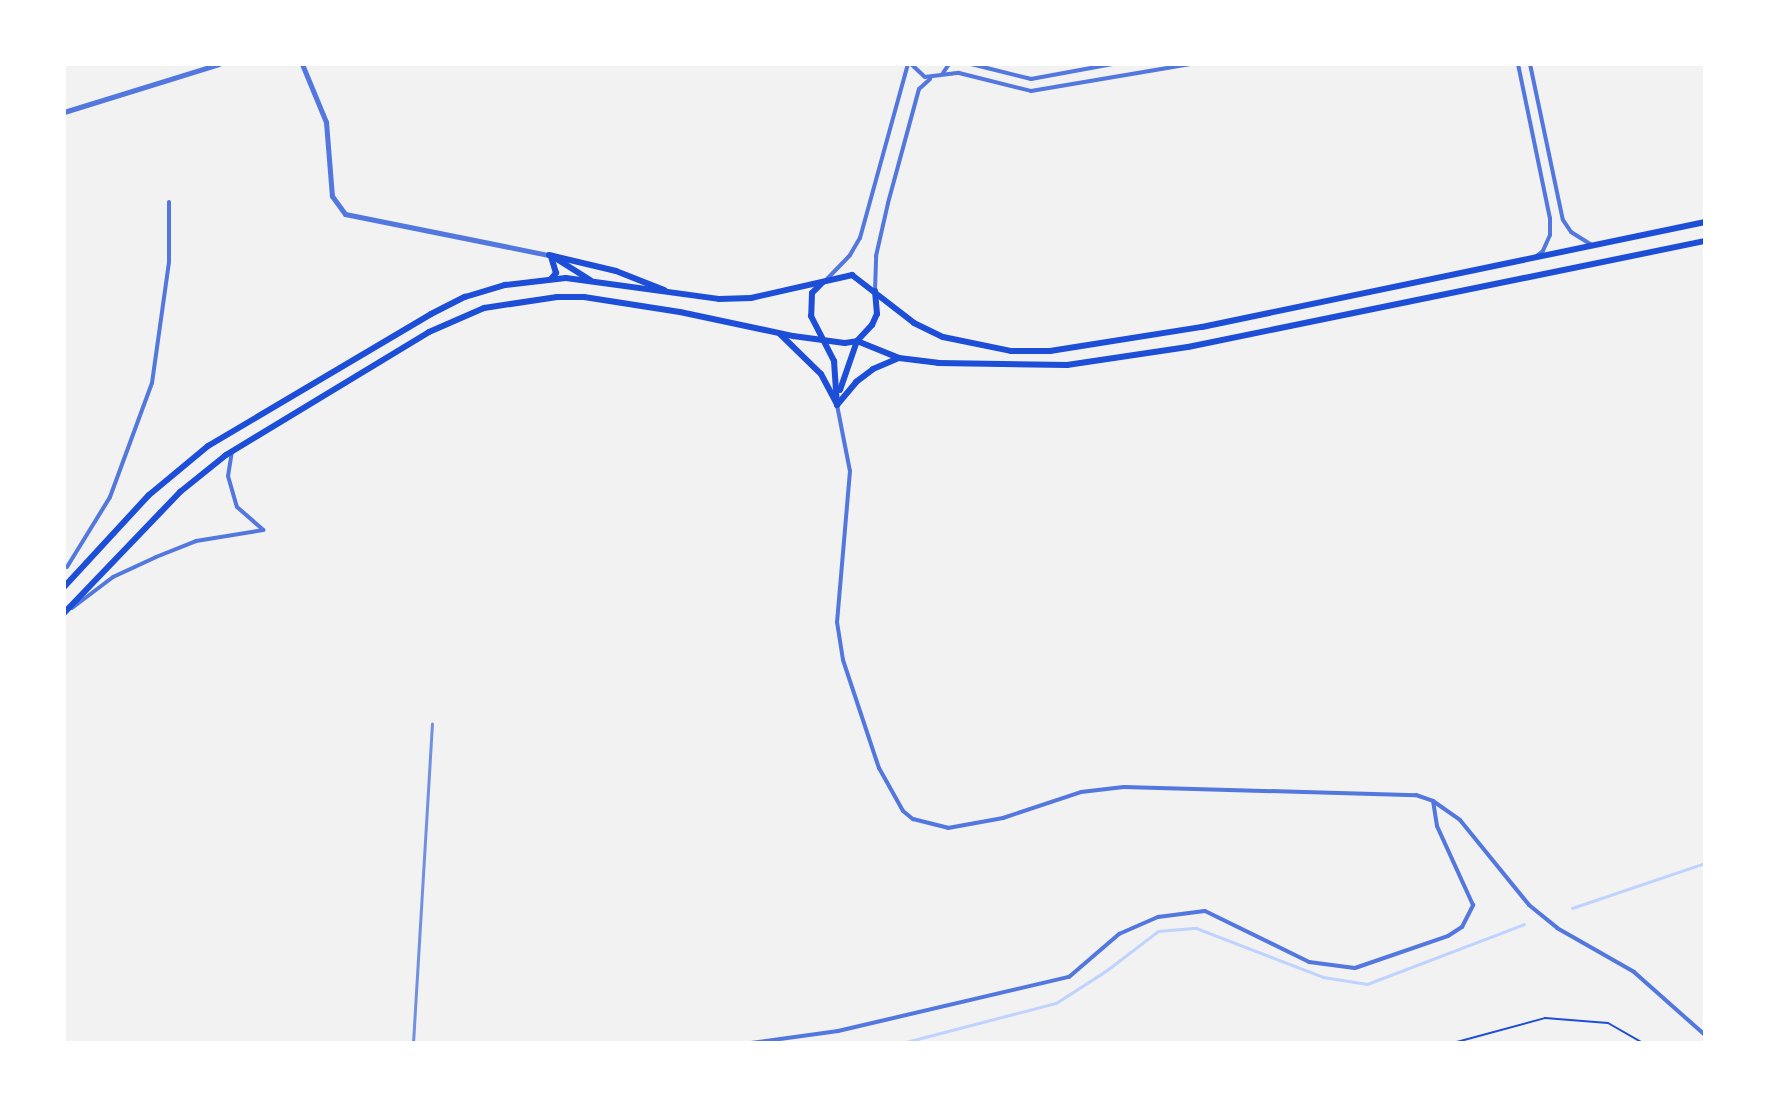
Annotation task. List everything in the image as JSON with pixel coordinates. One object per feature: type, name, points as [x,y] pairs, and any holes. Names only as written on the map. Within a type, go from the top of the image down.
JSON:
[{"type":"main road","points":[[64,587],[149,495],[208,446],[348,360],[465,297],[505,285],[566,278],[596,285],[719,299],[751,298],[852,275],[914,323],[943,337],[1011,351],[1050,351],[1173,333],[1705,222]]},
{"type":"main road","points":[[64,614],[180,492],[232,451],[429,332],[484,308],[557,297],[618,302],[778,333],[857,341],[899,358],[986,367],[1067,365],[1188,347],[1705,241]]},
{"type":"main road","points":[[549,255],[555,263],[556,273],[551,280]]},
{"type":"main road","points":[[549,255],[618,302]]},
{"type":"main road","points":[[549,255],[616,271],[675,294]]},
{"type":"main road","points":[[827,279],[812,293],[810,304],[814,328],[824,339],[837,373],[837,405]]},
{"type":"main road","points":[[837,405],[843,375],[857,341],[877,314],[875,290]]},
{"type":"main road","points":[[778,333],[821,374],[837,405]]},
{"type":"main road","points":[[837,405],[856,382],[873,369],[899,358]]},
{"type":"street","points":[[64,112],[219,64]]},
{"type":"street","points":[[302,64],[326,122],[332,196],[345,214],[549,255]]},
{"type":"street","points":[[910,64],[919,75],[931,78]]},
{"type":"street","points":[[827,279],[850,255],[860,238],[910,64]]},
{"type":"street","points":[[943,73],[949,64]]},
{"type":"street","points":[[971,64],[1031,79],[1113,64]]},
{"type":"street","points":[[875,290],[876,256],[888,203],[919,89],[931,78],[943,73],[959,73],[1031,91],[1191,64]]},
{"type":"street","points":[[1518,64],[1550,218],[1550,235],[1543,251],[1532,259]]},
{"type":"street","points":[[1530,64],[1563,220],[1571,232],[1594,246]]},
{"type":"street","points":[[67,567],[110,497],[152,383],[169,262],[169,202]]},
{"type":"street","points":[[837,405],[850,471],[837,622],[843,660],[879,768],[903,811],[913,819],[937,828],[959,827],[1003,818],[1081,792],[1124,787],[1397,793],[1433,801],[1460,820],[1529,905],[1557,928],[1634,972],[1705,1035]]},
{"type":"street","points":[[64,614],[113,577],[156,557],[196,541],[263,530],[237,507],[228,476],[232,451]]},
{"type":"street","points":[[751,1043],[838,1031],[1069,977],[1119,934],[1158,917],[1205,911],[1309,962],[1355,968],[1448,936],[1462,927],[1473,905],[1437,826],[1433,801]]},
{"type":"path","points":[[1453,1043],[1545,1018],[1608,1023],[1643,1043]]},
{"type":"waterway","points":[[1572,908],[1705,863]]},
{"type":"waterway","points":[[902,1043],[1056,1003],[1107,970],[1158,931],[1196,928],[1323,977],[1367,984],[1524,924]]},
{"type":"railway","points":[[413,1043],[432,724]]}]
